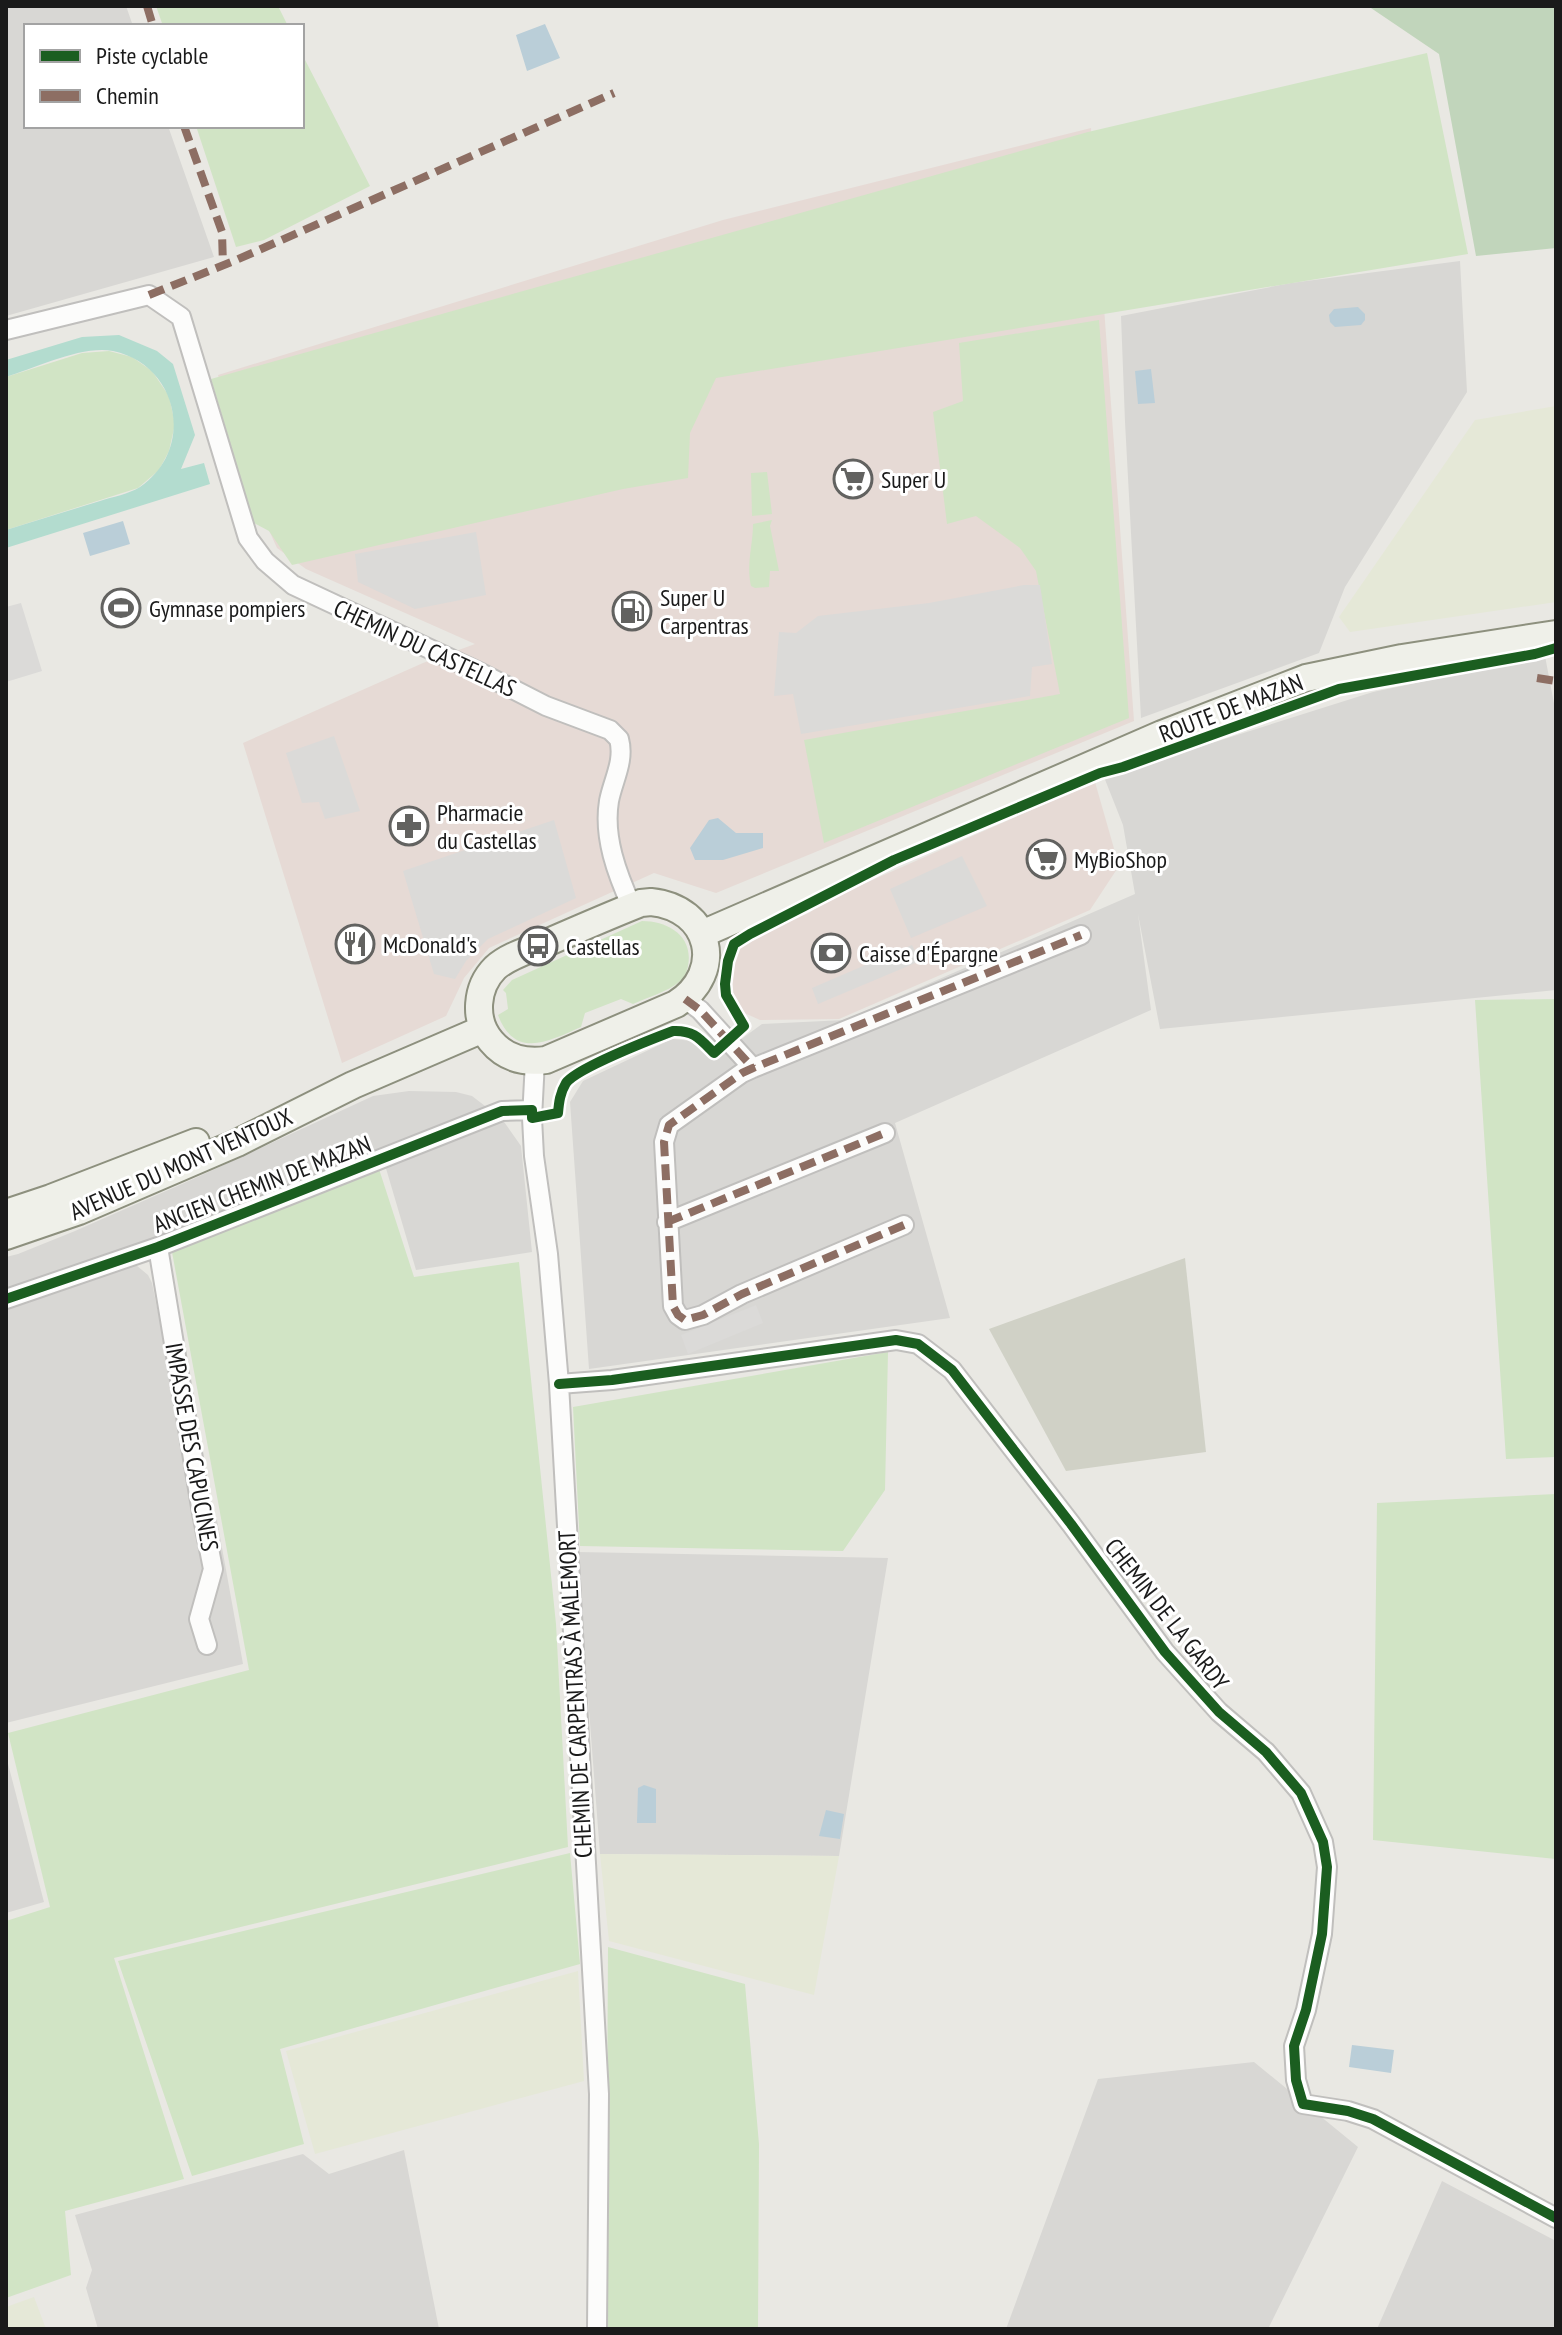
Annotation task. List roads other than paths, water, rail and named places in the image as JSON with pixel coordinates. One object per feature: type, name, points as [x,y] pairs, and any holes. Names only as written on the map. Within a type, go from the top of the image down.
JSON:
[{"type":"main road","name":"ROUTE DE MAZAN","points":[[702,934],[1162,734],[1306,678],[1402,658],[1553,635]]},
{"type":"main road","points":[[651,902],[675,907],[686,914],[702,934],[706,944],[703,974],[685,999],[556,1057],[535,1061],[510,1057],[489,1039],[483,1029],[478,1008],[487,978],[494,969],[510,959],[632,907],[651,902]]},
{"type":"main road","name":"AVENUE DU MONT VENTOUX","points":[[6,1236],[79,1211],[237,1143],[353,1085],[483,1029]]},
{"type":"main road","name":"AVENUE DU MONT VENTOUX","points":[[6,1213],[353,1085]]},
{"type":"street","name":"CHEMIN DU CASTELLAS","points":[[6,330],[149,295],[181,317],[248,538],[265,561],[293,585],[561,712],[610,730],[619,739],[621,758],[609,802],[609,828],[618,876],[632,907]]},
{"type":"street","points":[[904,1225],[742,1294],[703,1315],[685,1320],[673,1306],[664,1142],[669,1125],[742,1073],[1081,935]]},
{"type":"street","points":[[685,999],[700,1010],[753,1068]]},
{"type":"street","name":"CHEMIN DE CARPENTRAS À MALEMORT","points":[[535,1061],[532,1110],[534,1156],[548,1254],[559,1384],[599,2094],[597,2329]]},
{"type":"street","name":"ANCIEN CHEMIN DE MAZAN","points":[[6,1299],[158,1247],[502,1111],[532,1110]]},
{"type":"street","points":[[667,1222],[885,1133]]},
{"type":"street","name":"IMPASSE DES CAPUCINES","points":[[158,1247],[213,1569],[199,1619],[207,1645]]},
{"type":"street","name":"CHEMIN DE LA GARDY","points":[[559,1384],[612,1380],[896,1340],[918,1344],[952,1370],[1165,1652],[1219,1712],[1266,1752],[1301,1793],[1323,1842],[1327,1867],[1322,1934],[1306,2010],[1294,2046],[1296,2080],[1303,2104],[1348,2111],[1373,2119],[1556,2218]]},
{"type":"water","points":[[545,24],[560,58],[527,71],[516,35]]},
{"type":"water","points":[[1358,307],[1365,314],[1361,325],[1335,327],[1330,322],[1329,315],[1334,309]]},
{"type":"water","points":[[1151,369],[1155,403],[1138,404],[1135,371]]},
{"type":"water","points":[[123,521],[130,544],[90,556],[83,533]]},
{"type":"water","points":[[718,818],[736,833],[763,833],[763,848],[723,860],[695,860],[690,848],[709,820]]},
{"type":"water","points":[[644,1785],[656,1789],[656,1823],[637,1823],[638,1788]]},
{"type":"water","points":[[826,1810],[844,1814],[840,1839],[819,1836]]},
{"type":"water","points":[[1352,2045],[1394,2050],[1391,2073],[1349,2067]]},
{"type":"place","name":"Super U","points":[[853,479]]},
{"type":"place","name":"Gymnase pompiers","points":[[121,608]]},
{"type":"place","name":"Super U Carpentras","points":[[632,611]]},
{"type":"place","name":"Pharmacie du Castellas","points":[[409,826]]},
{"type":"place","name":"MyBioShop","points":[[1046,859]]},
{"type":"place","name":"McDonald's","points":[[355,944]]},
{"type":"place","name":"Castellas","points":[[538,946]]},
{"type":"place","name":"Caisse d'Épargne","points":[[831,953]]}]
